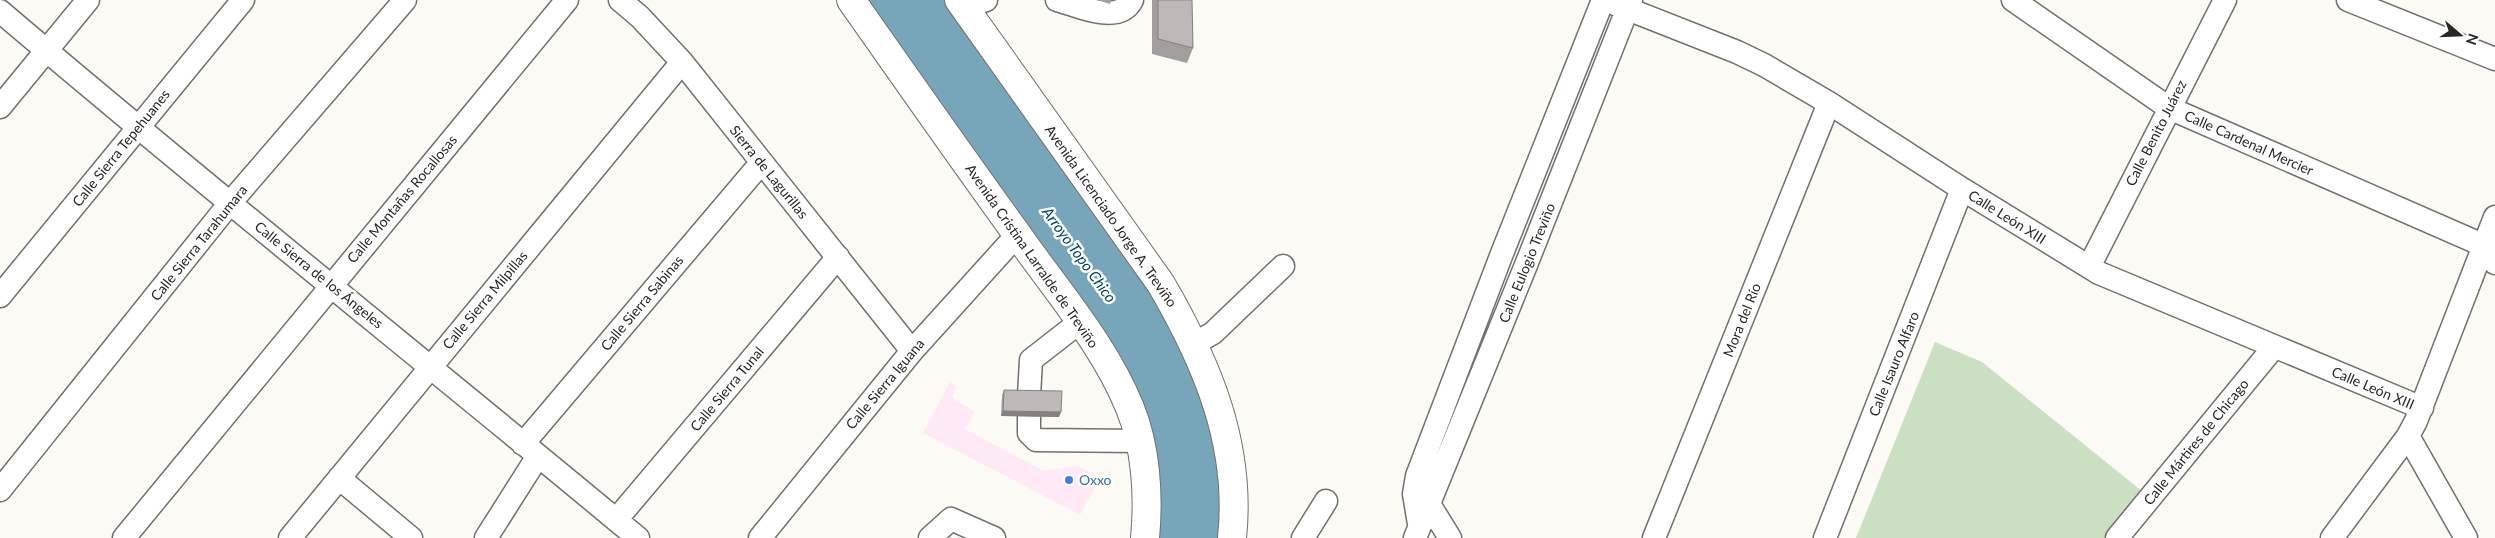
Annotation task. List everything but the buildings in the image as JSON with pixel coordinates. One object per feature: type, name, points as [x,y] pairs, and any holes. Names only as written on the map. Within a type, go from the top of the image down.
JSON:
[{"type":"main road","name":"Avenida Cristina Larralde de Treviño","points":[[851,0],[1080,321],[1117,382],[1130,408],[1140,441],[1144,472],[1146,538]]},
{"type":"main road","name":"Avenida Licenciado Jorge A. Treviño","points":[[970,2],[1162,284],[1194,344],[1214,390],[1227,437],[1232,488],[1232,538]]},
{"type":"main road","points":[[1132,538],[1144,472]]},
{"type":"street","points":[[0,107],[88,0]]},
{"type":"street","name":"Calle Sierra Tepehuanes","points":[[0,296],[243,0]]},
{"type":"street","name":"Calle Sierra Tarahumara","points":[[0,490],[230,203],[405,0]]},
{"type":"street","name":"Calle Montañas Rocallosas","points":[[124,538],[567,0]]},
{"type":"street","name":"Sierra de Lagurillas","points":[[620,0],[640,17],[682,62],[912,351]]},
{"type":"street","points":[[1057,0],[1105,13],[1119,12],[1130,4],[1132,0]]},
{"type":"street","name":"Calle León XIII","points":[[1604,0],[1629,4],[1737,52],[1829,103],[1962,190],[2089,267],[2274,347],[2422,408]]},
{"type":"street","name":"Calle Eulogio Treviño","points":[[1417,531],[1421,499],[1417,476],[1501,256],[1604,0]]},
{"type":"street","name":"Calle Cardenal Mercier","points":[[2013,0],[2169,108],[2490,255]]},
{"type":"street","name":"Calle Benito Juárez","points":[[2089,267],[2225,0]]},
{"type":"street","points":[[2348,0],[2495,59]]},
{"type":"street","name":"Calle Eulogio Treviño","points":[[1421,499],[1526,265],[1629,4]]},
{"type":"street","name":"Calle Sierra de los Ángeles","points":[[0,11],[137,128],[332,284],[638,538]]},
{"type":"street","name":"Calle Sierra Milpillas","points":[[290,538],[682,62]]},
{"type":"street","name":"Mora del Río","points":[[1654,538],[1829,103]]},
{"type":"street","name":"Calle Sierra Sabinas","points":[[486,538],[530,450],[761,163]]},
{"type":"street","name":"Calle Isauro Alfaro","points":[[1825,538],[1962,190]]},
{"type":"street","points":[[2332,538],[2408,436],[2490,255],[2495,217]]},
{"type":"street","name":"Calle Sierra Iguana","points":[[760,538],[912,351],[1017,235]]},
{"type":"street","points":[[1501,256],[1526,265]]},
{"type":"street","name":"Calle Sierra Tunal","points":[[616,520],[838,257]]},
{"type":"street","points":[[1194,344],[1212,333],[1283,266]]},
{"type":"street","points":[[1080,321],[1031,360],[1029,433],[1036,440],[1140,441]]},
{"type":"street","name":"Calle Mártires de Chicago","points":[[2117,538],[2274,347]]},
{"type":"street","points":[[2408,436],[2466,538]]},
{"type":"street","points":[[339,478],[412,538]]},
{"type":"street","points":[[1421,499],[1450,538]]},
{"type":"street","points":[[1303,538],[1326,501]]},
{"type":"street","points":[[930,538],[951,519],[994,538]]},
{"type":"shaded area","points":[[950,382],[957,386],[952,398],[975,412],[965,429],[1044,471],[1078,466],[1100,477],[1080,515],[923,433]]},
{"type":"green space","points":[[1935,342],[1982,362],[2143,492],[2107,538],[1856,538]]},
{"type":"water","name":"Arroyo Topo Chico","points":[[851,0],[959,0],[1194,344],[1232,538],[1145,538],[1130,408]]},
{"type":"place","name":"Oxxo","points":[[1069,480]]}]
